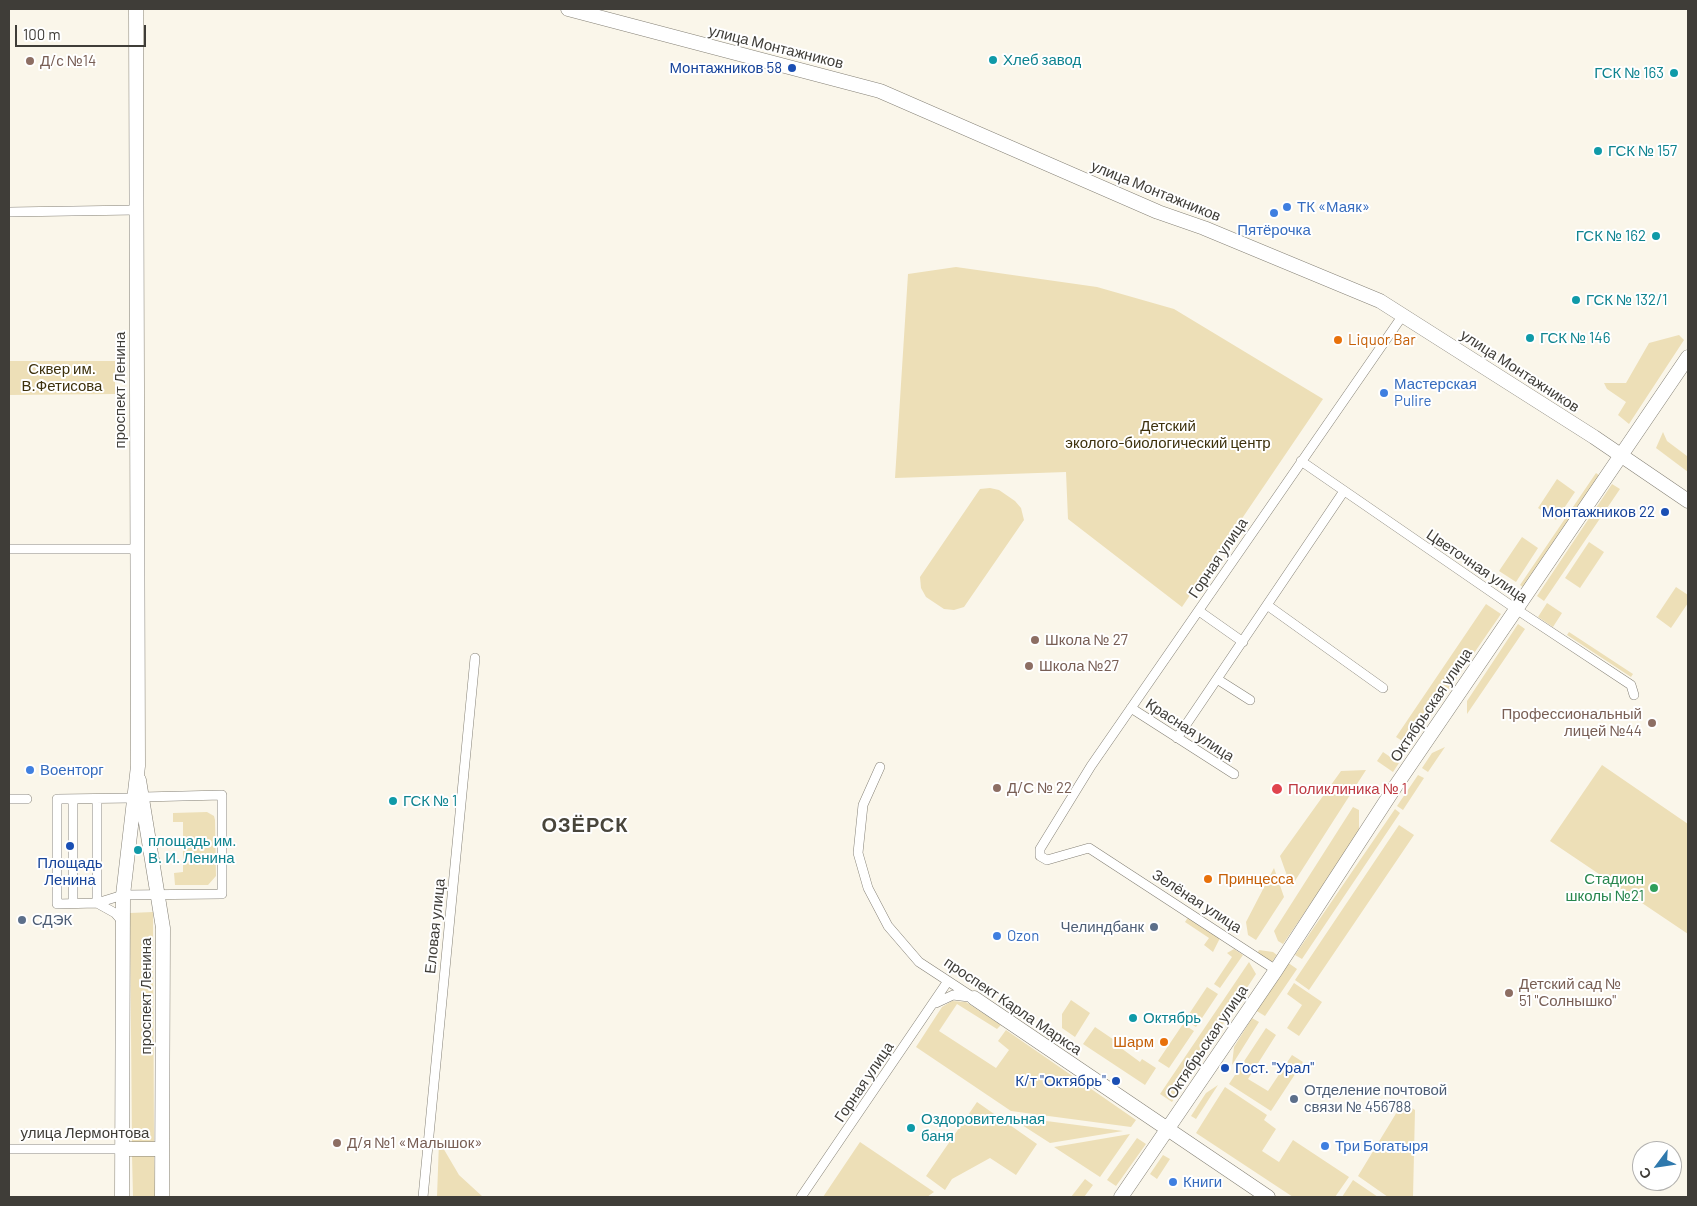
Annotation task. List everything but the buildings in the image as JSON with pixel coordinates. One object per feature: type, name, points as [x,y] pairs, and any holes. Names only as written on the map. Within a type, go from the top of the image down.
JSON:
[{"type":"street","name":"проспект Ленина","points":[[122,1197],[122,895],[138,797],[136,9]]},
{"type":"street","name":"улица Монтажников","points":[[568,9],[880,91],[1158,212],[1204,228],[1323,276],[1380,302],[1403,315],[1621,455],[1688,501]]},
{"type":"street","points":[[9,212],[136,210]]},
{"type":"street","name":"Горная улица","points":[[1058,816],[1403,315]]},
{"type":"street","name":"Октябрьская улица","points":[[1121,1197],[1276,970],[1397,784],[1688,357]]},
{"type":"street","name":"Цветочная улица","points":[[1301,461],[1516,610],[1631,685],[1634,695]]},
{"type":"street","points":[[1177,738],[1344,491]]},
{"type":"street","points":[[9,549],[136,549]]},
{"type":"street","points":[[1267,605],[1383,688]]},
{"type":"street","points":[[1199,611],[1243,642]]},
{"type":"street","name":"Еловая улица","points":[[424,1197],[475,658]]},
{"type":"street","points":[[1218,679],[1250,700]]},
{"type":"street","name":"Красная улица","points":[[1132,708],[1234,774]]},
{"type":"street","name":"проспект Карла Маркса","points":[[880,767],[863,805],[858,853],[868,888],[888,926],[919,962],[1268,1197]]},
{"type":"street","points":[[222,795],[222,894],[122,895],[97,904],[57,904],[57,799],[138,797],[222,795]]},
{"type":"street","name":"проспект Ленина","points":[[138,797],[158,895],[162,928],[162,1197]]},
{"type":"street","points":[[9,799],[27,799]]},
{"type":"street","points":[[73,903],[74,799]]},
{"type":"street","points":[[97,799],[97,904]]},
{"type":"street","name":"Зелёная улица","points":[[1058,816],[1040,848],[1040,856],[1047,860],[1089,848],[1276,970]]},
{"type":"street","points":[[97,904],[116,913],[122,921]]},
{"type":"street","name":"Горная улица","points":[[801,1197],[948,981]]},
{"type":"street","points":[[929,1009],[945,997],[962,996],[974,998]]},
{"type":"street","name":"улица Лермонтова","points":[[9,1149],[162,1149]]},
{"type":"green space","name":"Детский эколого-биологический центр","points":[[956,267],[1097,287],[1174,309],[1323,399],[1182,607],[1068,519],[1066,472],[895,478],[908,274]]},
{"type":"green space","points":[[1679,335],[1684,340],[1629,424],[1618,415],[1626,402],[1607,389],[1604,383],[1626,383],[1649,343]]},
{"type":"green space","name":"Сквер им. В.Фетисова","points":[[9,361],[115,361],[115,394],[9,395]]},
{"type":"green space","points":[[1663,432],[1667,441],[1687,456],[1688,472],[1656,448]]},
{"type":"green space","points":[[1596,473],[1603,478],[1527,590],[1520,585]]},
{"type":"green space","points":[[1557,479],[1575,492],[1556,520],[1538,508]]},
{"type":"green space","points":[[1612,484],[1620,489],[1544,601],[1537,596]]},
{"type":"green space","points":[[990,488],[999,490],[1015,501],[1021,508],[1024,520],[964,607],[954,610],[944,609],[926,597],[921,588],[920,577],[980,489]]},
{"type":"green space","points":[[1522,537],[1538,548],[1516,582],[1499,571]]},
{"type":"green space","points":[[1589,542],[1604,552],[1580,588],[1565,578]]},
{"type":"green space","points":[[1676,587],[1688,595],[1688,603],[1671,628],[1656,617]]},
{"type":"green space","points":[[1547,603],[1562,613],[1553,627],[1538,617]]},
{"type":"green space","points":[[1486,604],[1501,614],[1410,746],[1396,737]]},
{"type":"green space","points":[[1518,624],[1525,629],[1467,714],[1467,701]]},
{"type":"green space","points":[[1569,632],[1633,674],[1631,677],[1567,635]]},
{"type":"green space","points":[[1445,747],[1428,772],[1422,768],[1432,753]]},
{"type":"green space","points":[[1383,752],[1399,763],[1393,772],[1377,761]]},
{"type":"green space","name":"Стадион школы №21","points":[[1602,765],[1688,824],[1688,934],[1550,841]]},
{"type":"green space","points":[[1366,770],[1291,887],[1280,856],[1341,771]]},
{"type":"green space","points":[[1418,775],[1424,778],[1403,810],[1397,806]]},
{"type":"green space","points":[[1353,807],[1359,810],[1359,833],[1283,944],[1278,941],[1274,931]]},
{"type":"green space","points":[[1395,809],[1400,813],[1302,959],[1295,955]]},
{"type":"green space","points":[[207,812],[214,816],[215,820],[216,876],[208,885],[175,885],[174,873],[183,872],[183,822],[173,822],[173,813]]},
{"type":"green space","points":[[1399,825],[1414,835],[1309,990],[1295,980]]},
{"type":"green space","points":[[1274,868],[1284,897],[1256,940],[1248,935],[1246,922]]},
{"type":"green space","points":[[153,912],[154,1144],[132,1144],[130,913]]},
{"type":"green space","points":[[1189,916],[1220,938],[1213,952],[1204,945],[1209,938],[1185,922]]},
{"type":"green space","points":[[1234,949],[1243,955],[1220,988],[1214,984],[1232,957],[1227,953]]},
{"type":"green space","points":[[1259,950],[1273,952],[1277,955],[1271,963],[1257,954]]},
{"type":"green space","points":[[1249,962],[1256,974],[1172,1102],[1160,1094]]},
{"type":"green space","points":[[1287,962],[1297,969],[1265,1016],[1255,1010]]},
{"type":"green space","points":[[1294,983],[1322,1002],[1299,1036],[1287,1028],[1302,1005],[1287,994]]},
{"type":"green space","points":[[1207,987],[1218,994],[1196,1027],[1185,1020]]},
{"type":"green space","points":[[1071,1000],[1090,1013],[1075,1037],[1062,1028],[1062,1014]]},
{"type":"green space","points":[[952,1001],[966,1002],[1001,1025],[997,1029],[957,1004],[939,1031],[996,1068],[1009,1050],[998,1041],[1006,1030],[1136,1120],[1131,1127],[1011,1111],[916,1047],[942,1007]]},
{"type":"green space","points":[[1252,1018],[1259,1022],[1232,1065],[1234,1047]]},
{"type":"green space","points":[[1183,1024],[1194,1031],[1169,1068],[1158,1061]]},
{"type":"green space","points":[[1095,1027],[1123,1046],[1121,1048],[1140,1062],[1142,1059],[1156,1068],[1145,1085],[1083,1044]]},
{"type":"green space","points":[[1266,1028],[1276,1035],[1248,1079],[1268,1091],[1292,1055],[1303,1062],[1271,1111],[1229,1084]]},
{"type":"green space","points":[[1218,1085],[1196,1119],[1191,1116],[1206,1093]]},
{"type":"green space","points":[[1225,1087],[1267,1115],[1264,1120],[1276,1129],[1262,1151],[1279,1162],[1293,1140],[1349,1177],[1335,1197],[1293,1197],[1196,1133]]},
{"type":"green space","points":[[977,1102],[1037,1144],[1016,1175],[990,1158],[952,1179],[945,1190],[926,1176]]},
{"type":"green space","points":[[1403,1102],[1415,1110],[1413,1197],[1388,1197],[1358,1176]]},
{"type":"green space","points":[[1008,1116],[1123,1131],[1050,1143]]},
{"type":"green space","points":[[1130,1134],[1100,1177],[1054,1147]]},
{"type":"green space","points":[[1137,1138],[1146,1144],[1116,1186],[1107,1180]]},
{"type":"green space","points":[[439,1141],[459,1175],[483,1197],[437,1197]]},
{"type":"green space","points":[[860,1142],[934,1192],[927,1197],[823,1197]]},
{"type":"green space","points":[[154,1154],[155,1197],[133,1197],[132,1155]]},
{"type":"green space","points":[[1163,1155],[1170,1159],[1157,1179],[1150,1174]]},
{"type":"green space","points":[[1085,1179],[1093,1185],[1084,1197],[1071,1197]]},
{"type":"green space","points":[[1353,1180],[1378,1197],[1342,1197]]},
{"type":"place","name":"Хлеб завод","points":[[993,60]]},
{"type":"place","name":"Д/с №14","points":[[30,61]]},
{"type":"place","name":"Монтажников 58","points":[[792,68]]},
{"type":"place","name":"ГСК № 163","points":[[1674,73]]},
{"type":"place","name":"ГСК № 157","points":[[1598,151]]},
{"type":"place","name":"ТК «Маяк»","points":[[1287,207]]},
{"type":"place","name":"Пятёрочка","points":[[1274,213]]},
{"type":"place","name":"ГСК № 162","points":[[1656,236]]},
{"type":"place","name":"ГСК № 132/1","points":[[1576,300]]},
{"type":"place","name":"ГСК № 146","points":[[1530,338]]},
{"type":"place","name":"Liquor Bar","points":[[1338,340]]},
{"type":"place","name":"Мастерская Pulire","points":[[1384,393]]},
{"type":"place","name":"Монтажников 22","points":[[1665,512]]},
{"type":"place","name":"Школа № 27","points":[[1035,640]]},
{"type":"place","name":"Школа №27","points":[[1029,666]]},
{"type":"place","name":"Профессиональный лицей №44","points":[[1652,723]]},
{"type":"place","name":"Военторг","points":[[30,770]]},
{"type":"place","name":"Д/С № 22","points":[[997,788]]},
{"type":"place","name":"Поликлиника № 1","points":[[1277,789]]},
{"type":"place","name":"ГСК № 1","points":[[393,801]]},
{"type":"place","name":"Площадь Ленина","points":[[70,846]]},
{"type":"place","name":"площадь им. В. И. Ленина","points":[[138,850]]},
{"type":"place","name":"Принцесса","points":[[1208,879]]},
{"type":"place","name":"Стадион школы №21","points":[[1654,888]]},
{"type":"place","name":"СДЭК","points":[[22,920]]},
{"type":"place","name":"Челиндбанк","points":[[1154,927]]},
{"type":"place","name":"Ozon","points":[[997,936]]},
{"type":"place","name":"Детский сад № 51 \"Солнышко\"","points":[[1509,993]]},
{"type":"place","name":"Октябрь","points":[[1133,1018]]},
{"type":"place","name":"Шарм","points":[[1164,1042]]},
{"type":"place","name":"Гост. \"Урал\"","points":[[1225,1068]]},
{"type":"place","name":"К/т \"Октябрь\"","points":[[1116,1081]]},
{"type":"place","name":"Отделение почтовой связи № 456788","points":[[1294,1099]]},
{"type":"place","name":"Оздоровительная баня","points":[[911,1128]]},
{"type":"place","name":"Д/я №1 «Малышок»","points":[[337,1143]]},
{"type":"place","name":"Три Богатыря","points":[[1325,1146]]},
{"type":"place","name":"Книги","points":[[1173,1182]]},
{"type":"district","name":"ОЗЁРСК","points":[[585,825]]}]
